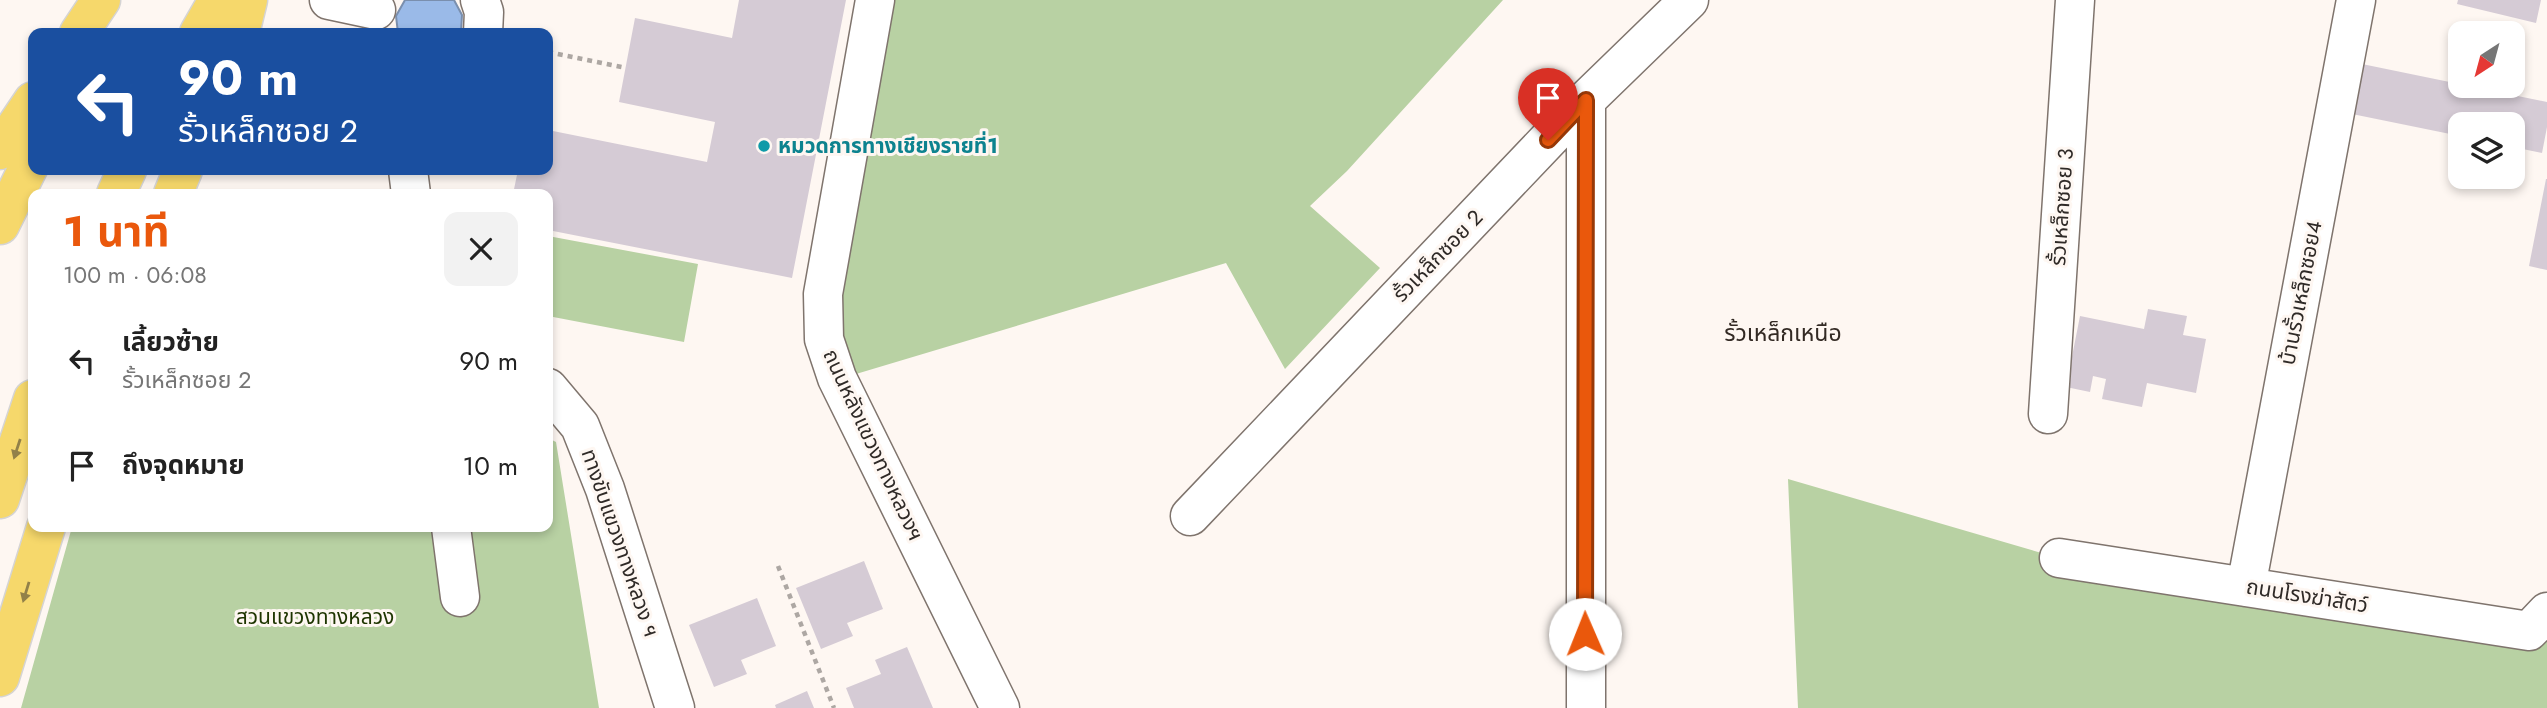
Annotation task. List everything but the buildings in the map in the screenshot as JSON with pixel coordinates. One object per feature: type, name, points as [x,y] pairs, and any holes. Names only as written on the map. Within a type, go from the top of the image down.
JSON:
[{"type":"main road","points":[[82,28],[101,0]]},
{"type":"main road","points":[[97,28],[111,0]]},
{"type":"main road","points":[[202,28],[218,0]]},
{"type":"main road","points":[[241,28],[248,0]]},
{"type":"main road","points":[[0,150],[28,108]]},
{"type":"main road","points":[[0,225],[28,168]]},
{"type":"main road","points":[[0,499],[28,414]]},
{"type":"main road","points":[[0,677],[44,532]]},
{"type":"street","points":[[329,0],[377,14]]},
{"type":"street","points":[[480,0],[484,12],[483,28]]},
{"type":"street","name":"ถนนหลังแขวงทางหลวงฯ","points":[[875,0],[823,294],[824,339],[837,378],[1000,708]]},
{"type":"street","name":"รั้วเหล็กซอย 2","points":[[1190,516],[1586,100],[1689,0]]},
{"type":"street","name":"รั้วเหล็กซอย 3","points":[[2048,414],[2075,0]]},
{"type":"street","name":"บ้านรั้วเหล็กซอย4","points":[[2246,587],[2356,0]]},
{"type":"street","points":[[1586,100],[1586,708]]},
{"type":"street","name":"ทางขับแขวงทางหลวง ฯ","points":[[553,394],[580,426],[605,489],[675,708]]},
{"type":"street","points":[[452,532],[460,597]]},
{"type":"street","name":"ถนนโรงฆ่าสัตว์","points":[[2059,558],[2529,631],[2547,612]]},
{"type":"path","points":[[553,53],[626,68]]},
{"type":"path","points":[[778,566],[834,708]]},
{"type":"green space","points":[[889,0],[1503,0],[1347,171],[1310,206],[1380,268],[1285,369],[1226,263],[856,374],[839,329],[848,231]]},
{"type":"green space","points":[[553,237],[698,264],[684,342],[553,317]]},
{"type":"green space","name":"สวนแขวงทางหลวง","points":[[553,440],[556,442],[599,708],[21,708],[71,532],[553,532]]},
{"type":"green space","points":[[1788,479],[2059,558],[2529,631],[2547,612],[2547,708],[1798,708]]},
{"type":"water","points":[[405,0],[454,0],[462,15],[461,28],[397,28],[396,16]]},
{"type":"place","name":"หมวดการทางเชียงรายที่1","points":[[764,146]]},
{"type":"district","name":"รั้วเหล็กเหนือ","points":[[1783,333]]},
{"type":"route","points":[[1548,140],[1586,100],[1585,634]]}]
